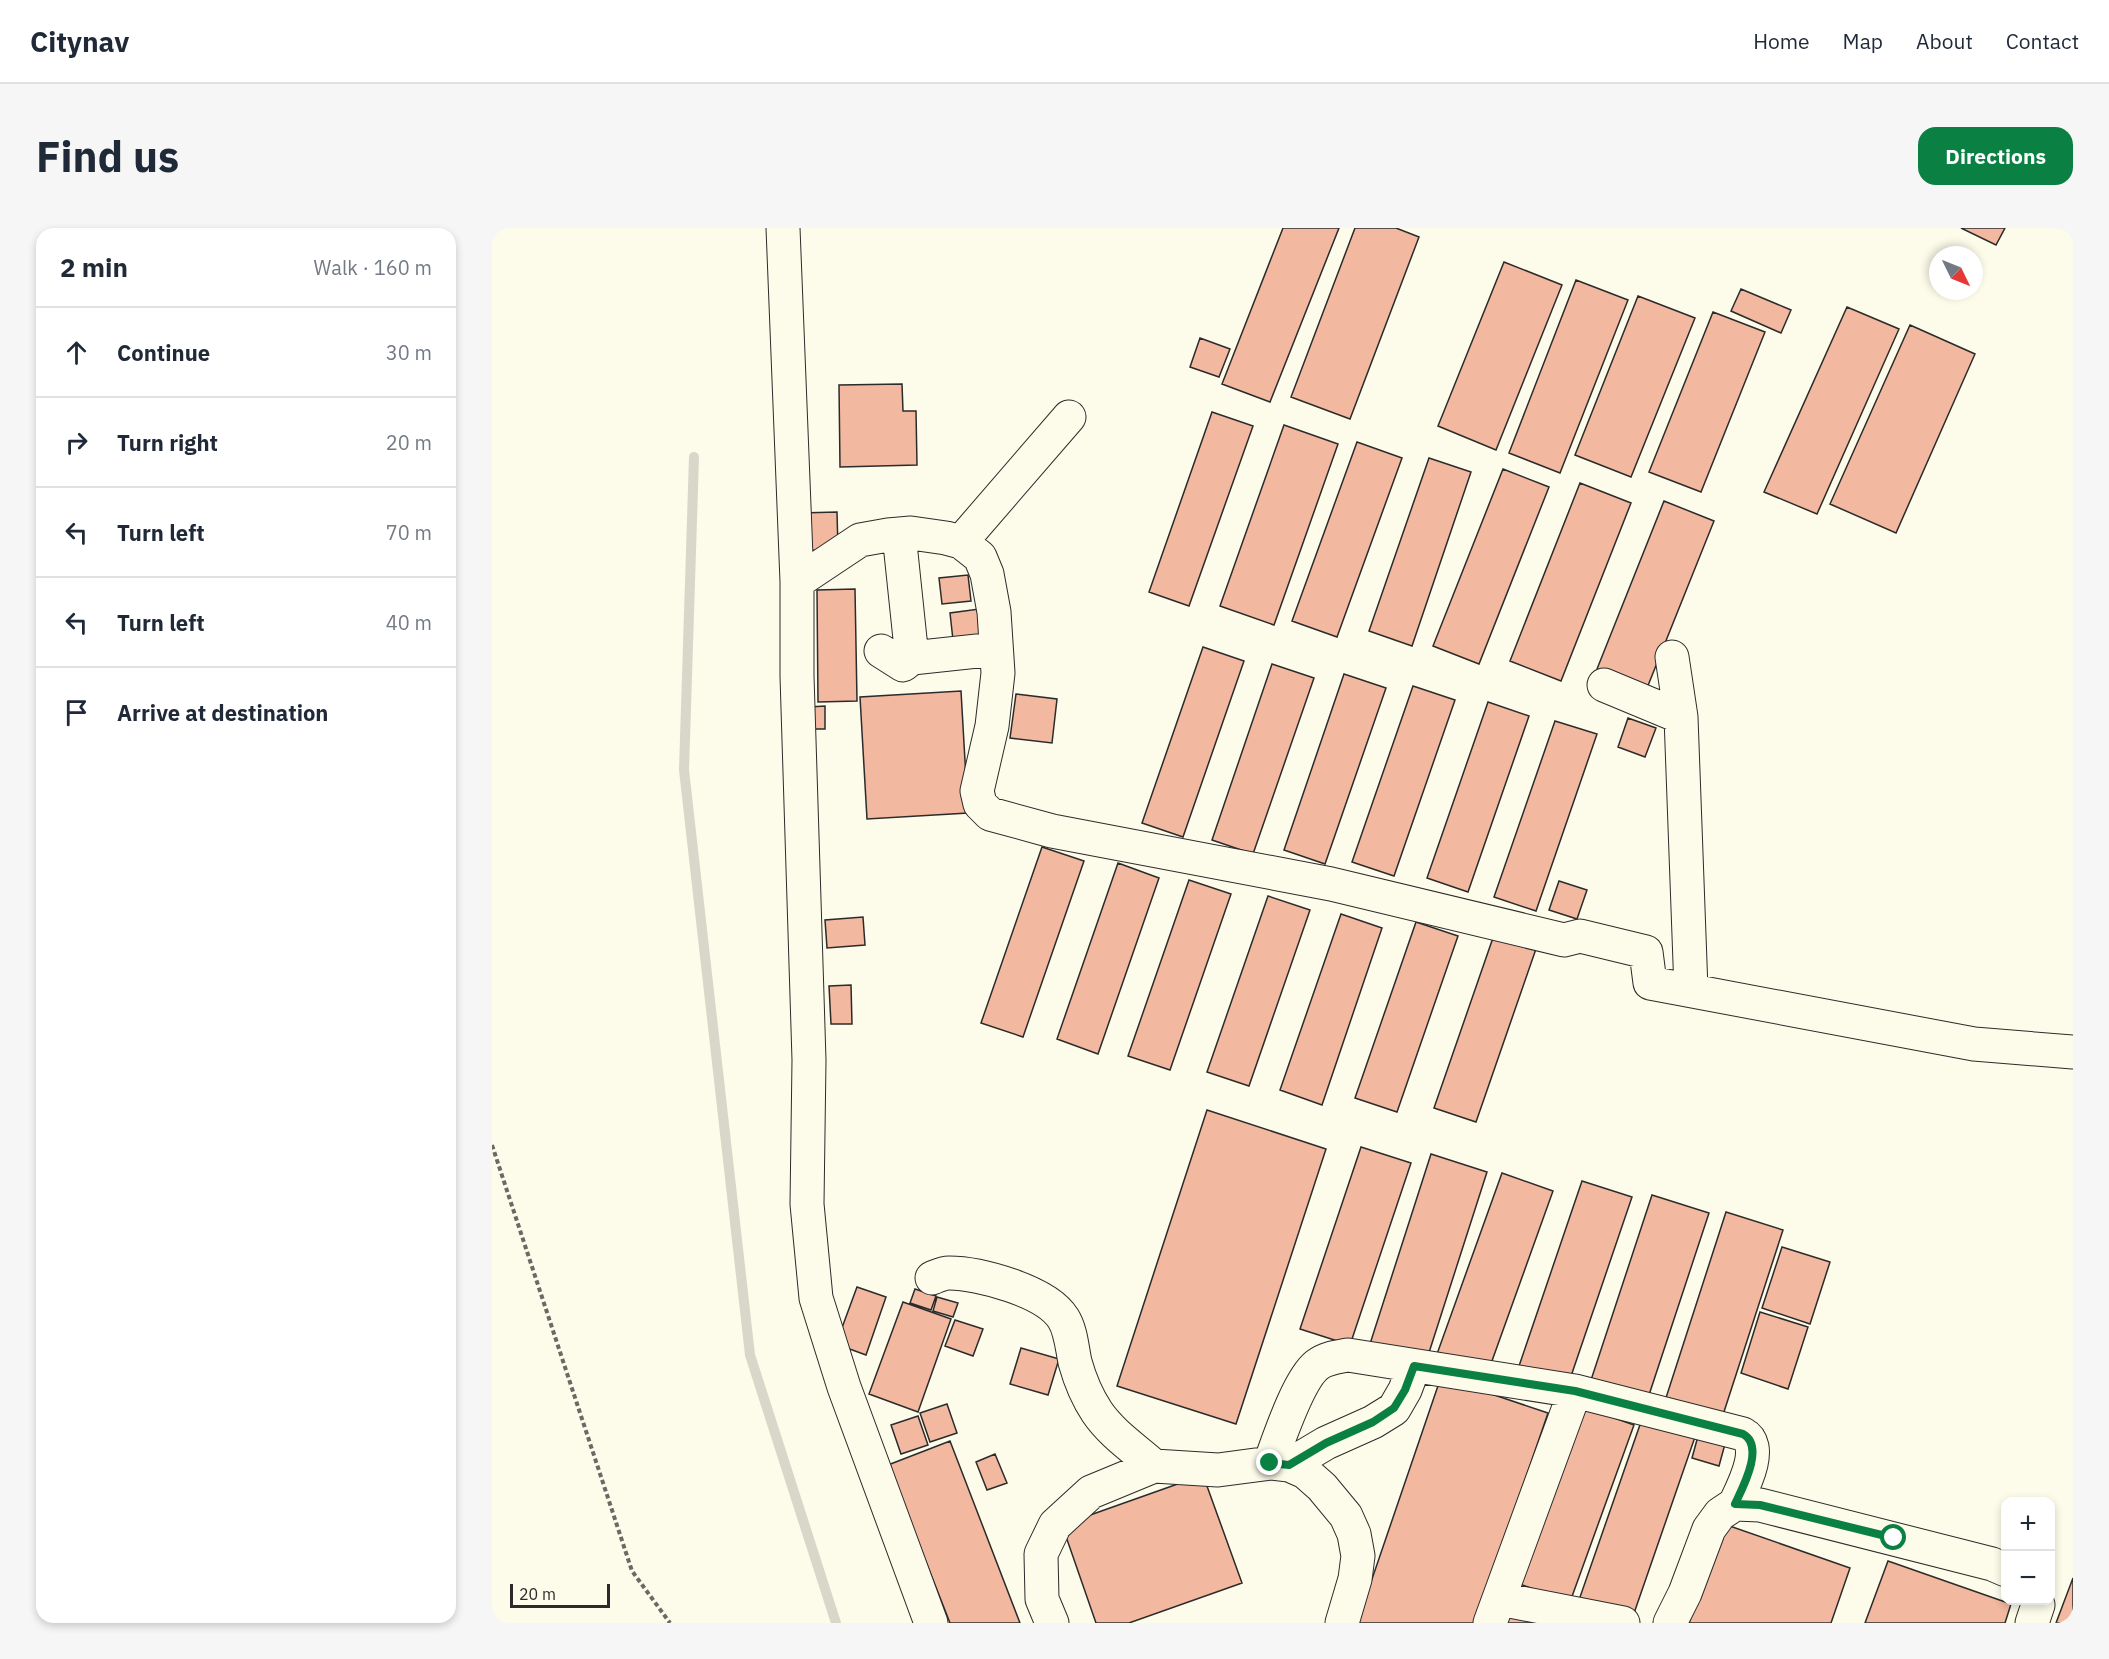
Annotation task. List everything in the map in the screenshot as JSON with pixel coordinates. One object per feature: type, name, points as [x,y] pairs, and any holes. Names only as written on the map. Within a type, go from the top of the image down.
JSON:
[{"type":"street","points":[[783,228],[797,582],[797,676],[809,1060],[807,1204],[816,1298],[844,1387],[931,1623]]},
{"type":"street","points":[[961,542],[1068,417]]},
{"type":"street","points":[[797,582],[860,540],[899,534],[911,533],[961,542],[980,557],[987,574],[994,612],[998,673],[992,726],[977,790],[980,804],[990,814],[1052,831],[1331,884],[1564,940],[1580,936],[1646,952],[1650,982],[1974,1044],[2073,1052]]},
{"type":"street","points":[[899,534],[900,663],[996,649]]},
{"type":"street","points":[[1672,657],[1681,717],[1691,990]]},
{"type":"street","points":[[1604,685],[1681,717]]},
{"type":"street","points":[[932,1278],[947,1273],[965,1275],[1015,1286],[1045,1302],[1062,1317],[1085,1390],[1098,1413],[1116,1434],[1154,1466]]},
{"type":"street","points":[[1279,1464],[1289,1413],[1305,1380],[1315,1366],[1326,1359],[1348,1355],[1575,1391],[1743,1434],[1749,1437],[1752,1444],[1751,1460],[1745,1481],[1735,1504],[1720,1514],[1709,1529],[1685,1593],[1670,1623]]},
{"type":"street","points":[[1052,1623],[1042,1599],[1041,1554],[1055,1525],[1091,1492],[1154,1466],[1218,1470],[1279,1464],[1373,1422],[1394,1408],[1405,1390],[1414,1366]]},
{"type":"street","points":[[1575,1391],[1495,1611],[1623,1623]]},
{"type":"street","points":[[1279,1464],[1305,1472],[1322,1487],[1346,1516],[1354,1534],[1358,1556],[1357,1568],[1351,1598],[1342,1623]]},
{"type":"street","points":[[1735,1504],[1760,1505],[1883,1535],[2001,1568]]},
{"type":"street","points":[[2032,1623],[2038,1605]]},
{"type":"path","points":[[492,1145],[632,1571],[670,1623]]},
{"type":"building","points":[[1283,228],[1339,228],[1270,402],[1222,384]]},
{"type":"building","points":[[1355,228],[1396,228],[1419,237],[1350,419],[1291,397]]},
{"type":"building","points":[[1961,228],[2005,228],[1996,245]]},
{"type":"building","points":[[1504,262],[1562,285],[1496,450],[1438,426]]},
{"type":"building","points":[[1576,280],[1628,300],[1560,473],[1509,453]]},
{"type":"building","points":[[1741,289],[1791,310],[1781,333],[1731,311]]},
{"type":"building","points":[[1638,296],[1695,318],[1631,477],[1575,455]]},
{"type":"building","points":[[1847,307],[1899,329],[1817,514],[1764,492]]},
{"type":"building","points":[[1713,312],[1765,332],[1701,492],[1649,472]]},
{"type":"building","points":[[1910,325],[1975,354],[1896,533],[1830,504]]},
{"type":"building","points":[[1200,338],[1230,349],[1219,377],[1190,367]]},
{"type":"building","points":[[902,384],[903,411],[916,411],[917,465],[840,467],[839,385]]},
{"type":"building","points":[[1212,412],[1253,426],[1189,606],[1149,592]]},
{"type":"building","points":[[1284,425],[1338,444],[1274,625],[1220,606]]},
{"type":"building","points":[[1357,442],[1402,458],[1337,637],[1292,621]]},
{"type":"building","points":[[1429,458],[1471,472],[1412,646],[1369,631]]},
{"type":"building","points":[[1503,469],[1549,487],[1479,664],[1433,646]]},
{"type":"building","points":[[1580,483],[1631,503],[1561,681],[1510,661]]},
{"type":"building","points":[[1664,501],[1714,521],[1647,688],[1597,669]]},
{"type":"building","points":[[837,512],[838,549],[801,551],[800,513]]},
{"type":"building","points":[[968,575],[971,601],[942,604],[939,578]]},
{"type":"building","points":[[855,589],[857,701],[818,702],[817,590]]},
{"type":"building","points":[[979,609],[982,636],[953,640],[950,613]]},
{"type":"building","points":[[1203,647],[1244,661],[1183,837],[1142,823]]},
{"type":"building","points":[[1272,664],[1314,678],[1253,854],[1212,840]]},
{"type":"building","points":[[1344,674],[1386,688],[1325,864],[1284,850]]},
{"type":"building","points":[[1413,686],[1455,700],[1394,876],[1352,862]]},
{"type":"building","points":[[961,691],[968,813],[867,819],[860,697]]},
{"type":"building","points":[[1016,694],[1057,699],[1052,743],[1010,738]]},
{"type":"building","points":[[1488,702],[1529,716],[1468,892],[1427,878]]},
{"type":"building","points":[[825,706],[825,729],[810,729],[809,707]]},
{"type":"building","points":[[1628,718],[1656,728],[1645,757],[1618,747]]},
{"type":"building","points":[[1555,721],[1597,734],[1536,911],[1494,897]]},
{"type":"building","points":[[1042,847],[1084,861],[1023,1037],[981,1023]]},
{"type":"building","points":[[1118,863],[1159,878],[1098,1054],[1057,1039]]},
{"type":"building","points":[[1189,880],[1231,894],[1170,1070],[1128,1056]]},
{"type":"building","points":[[1559,881],[1587,890],[1577,919],[1549,910]]},
{"type":"building","points":[[1268,896],[1310,910],[1249,1086],[1207,1072]]},
{"type":"building","points":[[1341,914],[1382,928],[1322,1105],[1280,1090]]},
{"type":"building","points":[[863,917],[865,945],[827,948],[825,920]]},
{"type":"building","points":[[1416,922],[1458,936],[1397,1112],[1355,1098]]},
{"type":"building","points":[[1495,932],[1537,946],[1476,1122],[1434,1108]]},
{"type":"building","points":[[851,985],[852,1024],[831,1024],[829,986]]},
{"type":"building","points":[[1207,1110],[1326,1149],[1236,1424],[1117,1386]]},
{"type":"building","points":[[1361,1147],[1411,1163],[1350,1345],[1300,1329]]},
{"type":"building","points":[[1431,1154],[1487,1172],[1425,1365],[1369,1347]]},
{"type":"building","points":[[1502,1173],[1553,1191],[1488,1372],[1437,1354]]},
{"type":"building","points":[[1582,1181],[1632,1197],[1568,1385],[1518,1369]]},
{"type":"building","points":[[1652,1195],[1709,1213],[1648,1398],[1591,1380]]},
{"type":"building","points":[[1726,1212],[1783,1230],[1721,1421],[1664,1404]]},
{"type":"building","points":[[1782,1247],[1830,1262],[1810,1324],[1762,1308]]},
{"type":"building","points":[[857,1287],[886,1297],[866,1355],[836,1344]]},
{"type":"building","points":[[915,1289],[936,1296],[931,1310],[910,1303]]},
{"type":"building","points":[[937,1297],[958,1303],[953,1317],[933,1311]]},
{"type":"building","points":[[903,1302],[951,1319],[918,1412],[869,1394]]},
{"type":"building","points":[[1760,1312],[1808,1327],[1788,1389],[1741,1373]]},
{"type":"building","points":[[955,1320],[983,1329],[973,1356],[945,1346]]},
{"type":"building","points":[[1021,1348],[1059,1359],[1048,1395],[1010,1384]]},
{"type":"building","points":[[1441,1377],[1548,1413],[1476,1623],[1357,1623]]},
{"type":"building","points":[[947,1404],[957,1433],[930,1442],[920,1413]]},
{"type":"building","points":[[1578,1405],[1634,1425],[1570,1602],[1514,1582]]},
{"type":"building","points":[[918,1416],[928,1445],[901,1454],[891,1425]]},
{"type":"building","points":[[1642,1419],[1695,1437],[1632,1619],[1579,1600]]},
{"type":"building","points":[[1698,1436],[1725,1444],[1719,1466],[1692,1458]]},
{"type":"building","points":[[950,1441],[1020,1623],[950,1623],[888,1465]]},
{"type":"building","points":[[995,1454],[1007,1483],[987,1490],[976,1462]]},
{"type":"building","points":[[1203,1475],[1242,1583],[1129,1623],[1096,1623],[1062,1525]]},
{"type":"building","points":[[1724,1524],[1850,1568],[1831,1623],[1689,1623]]},
{"type":"building","points":[[1888,1561],[2001,1601],[2001,1605],[2011,1605],[2005,1623],[1865,1623]]},
{"type":"building","points":[[2073,1578],[2073,1623],[2056,1623]]},
{"type":"building","points":[[1500,1608],[1547,1623],[1496,1623]]},
{"type":"waterway","points":[[694,457],[684,770],[750,1355],[836,1623]]},
{"type":"route","points":[[1270,1463],[1289,1465],[1326,1443],[1373,1422],[1394,1408],[1405,1390],[1414,1366],[1575,1391],[1743,1434],[1749,1437],[1753,1454],[1735,1504],[1760,1505],[1894,1538]]}]
